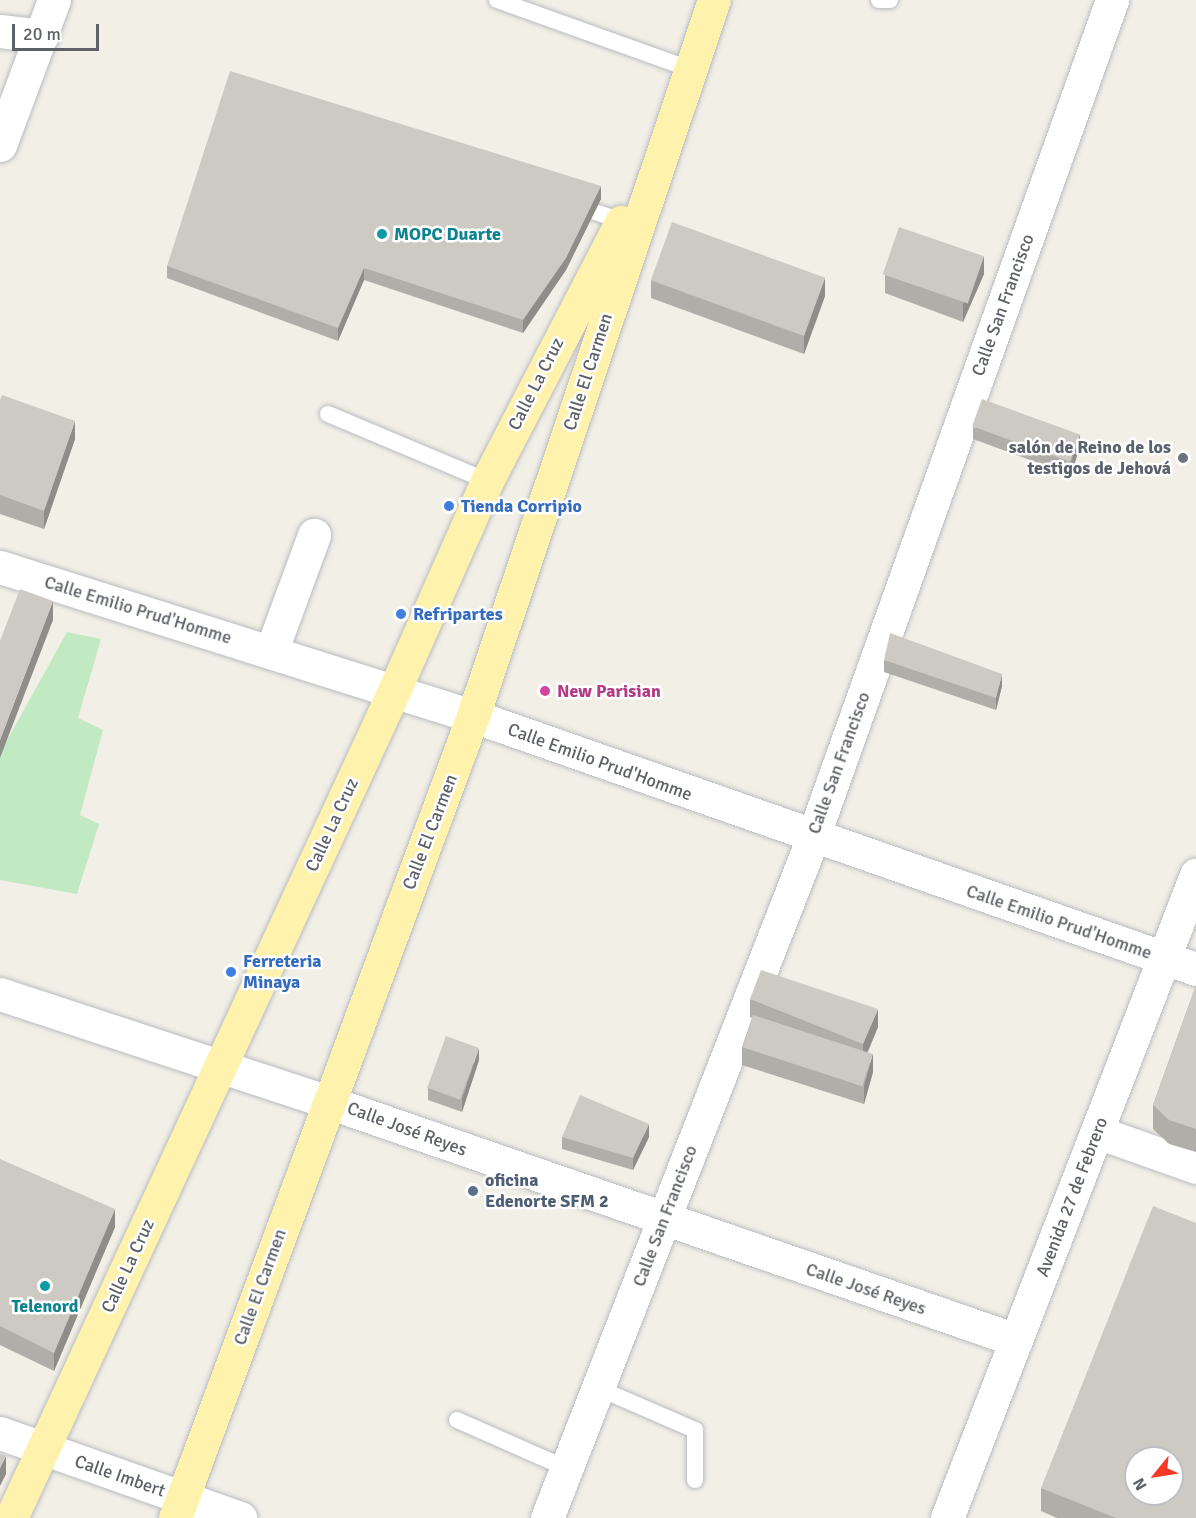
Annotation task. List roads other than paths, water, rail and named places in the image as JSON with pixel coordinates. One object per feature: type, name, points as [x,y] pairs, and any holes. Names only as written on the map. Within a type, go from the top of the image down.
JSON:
[{"type":"main road","points":[[665,138],[714,0]]},
{"type":"main road","name":"Calle La Cruz","points":[[11,1518],[221,1068],[394,691],[487,481],[665,138]]},
{"type":"main road","name":"Calle El Carmen","points":[[179,1508],[473,716],[665,138]]},
{"type":"street","points":[[0,146],[54,0]]},
{"type":"street","name":"Calle San Francisco","points":[[547,1518],[813,837],[1112,0]]},
{"type":"street","points":[[0,31],[42,36]]},
{"type":"street","points":[[271,652],[314,535]]},
{"type":"street","name":"Calle Emilio Prud'Homme","points":[[0,567],[473,716],[813,837],[1196,969]]},
{"type":"street","name":"Avenida 27 de Febrero","points":[[947,1518],[1196,875]]},
{"type":"street","name":"Calle José Reyes","points":[[0,994],[328,1102],[1016,1340]]},
{"type":"street","points":[[1097,1132],[1196,1167]]},
{"type":"street","name":"Calle Imbert","points":[[0,1433],[43,1449],[179,1508],[240,1518]]},
{"type":"lane","points":[[498,0],[690,69]]},
{"type":"lane","points":[[879,0],[890,0]]},
{"type":"lane","points":[[558,200],[621,222]]},
{"type":"lane","points":[[328,414],[487,481]]},
{"type":"lane","points":[[598,1388],[695,1430],[695,1480]]},
{"type":"lane","points":[[457,1420],[566,1468]]},
{"type":"place","name":"MOPC Duarte","points":[[382,234]]},
{"type":"place","name":"salón de Reino de los testigos de Jehová","points":[[1183,458]]},
{"type":"place","name":"Tienda Corripio","points":[[449,506]]},
{"type":"place","name":"Refripartes","points":[[401,614]]},
{"type":"place","name":"New Parisian","points":[[545,691]]},
{"type":"place","name":"Ferreteria Minaya","points":[[231,972]]},
{"type":"place","name":"oficina Edenorte SFM 2","points":[[473,1191]]},
{"type":"place","name":"Telenord","points":[[45,1286]]}]
